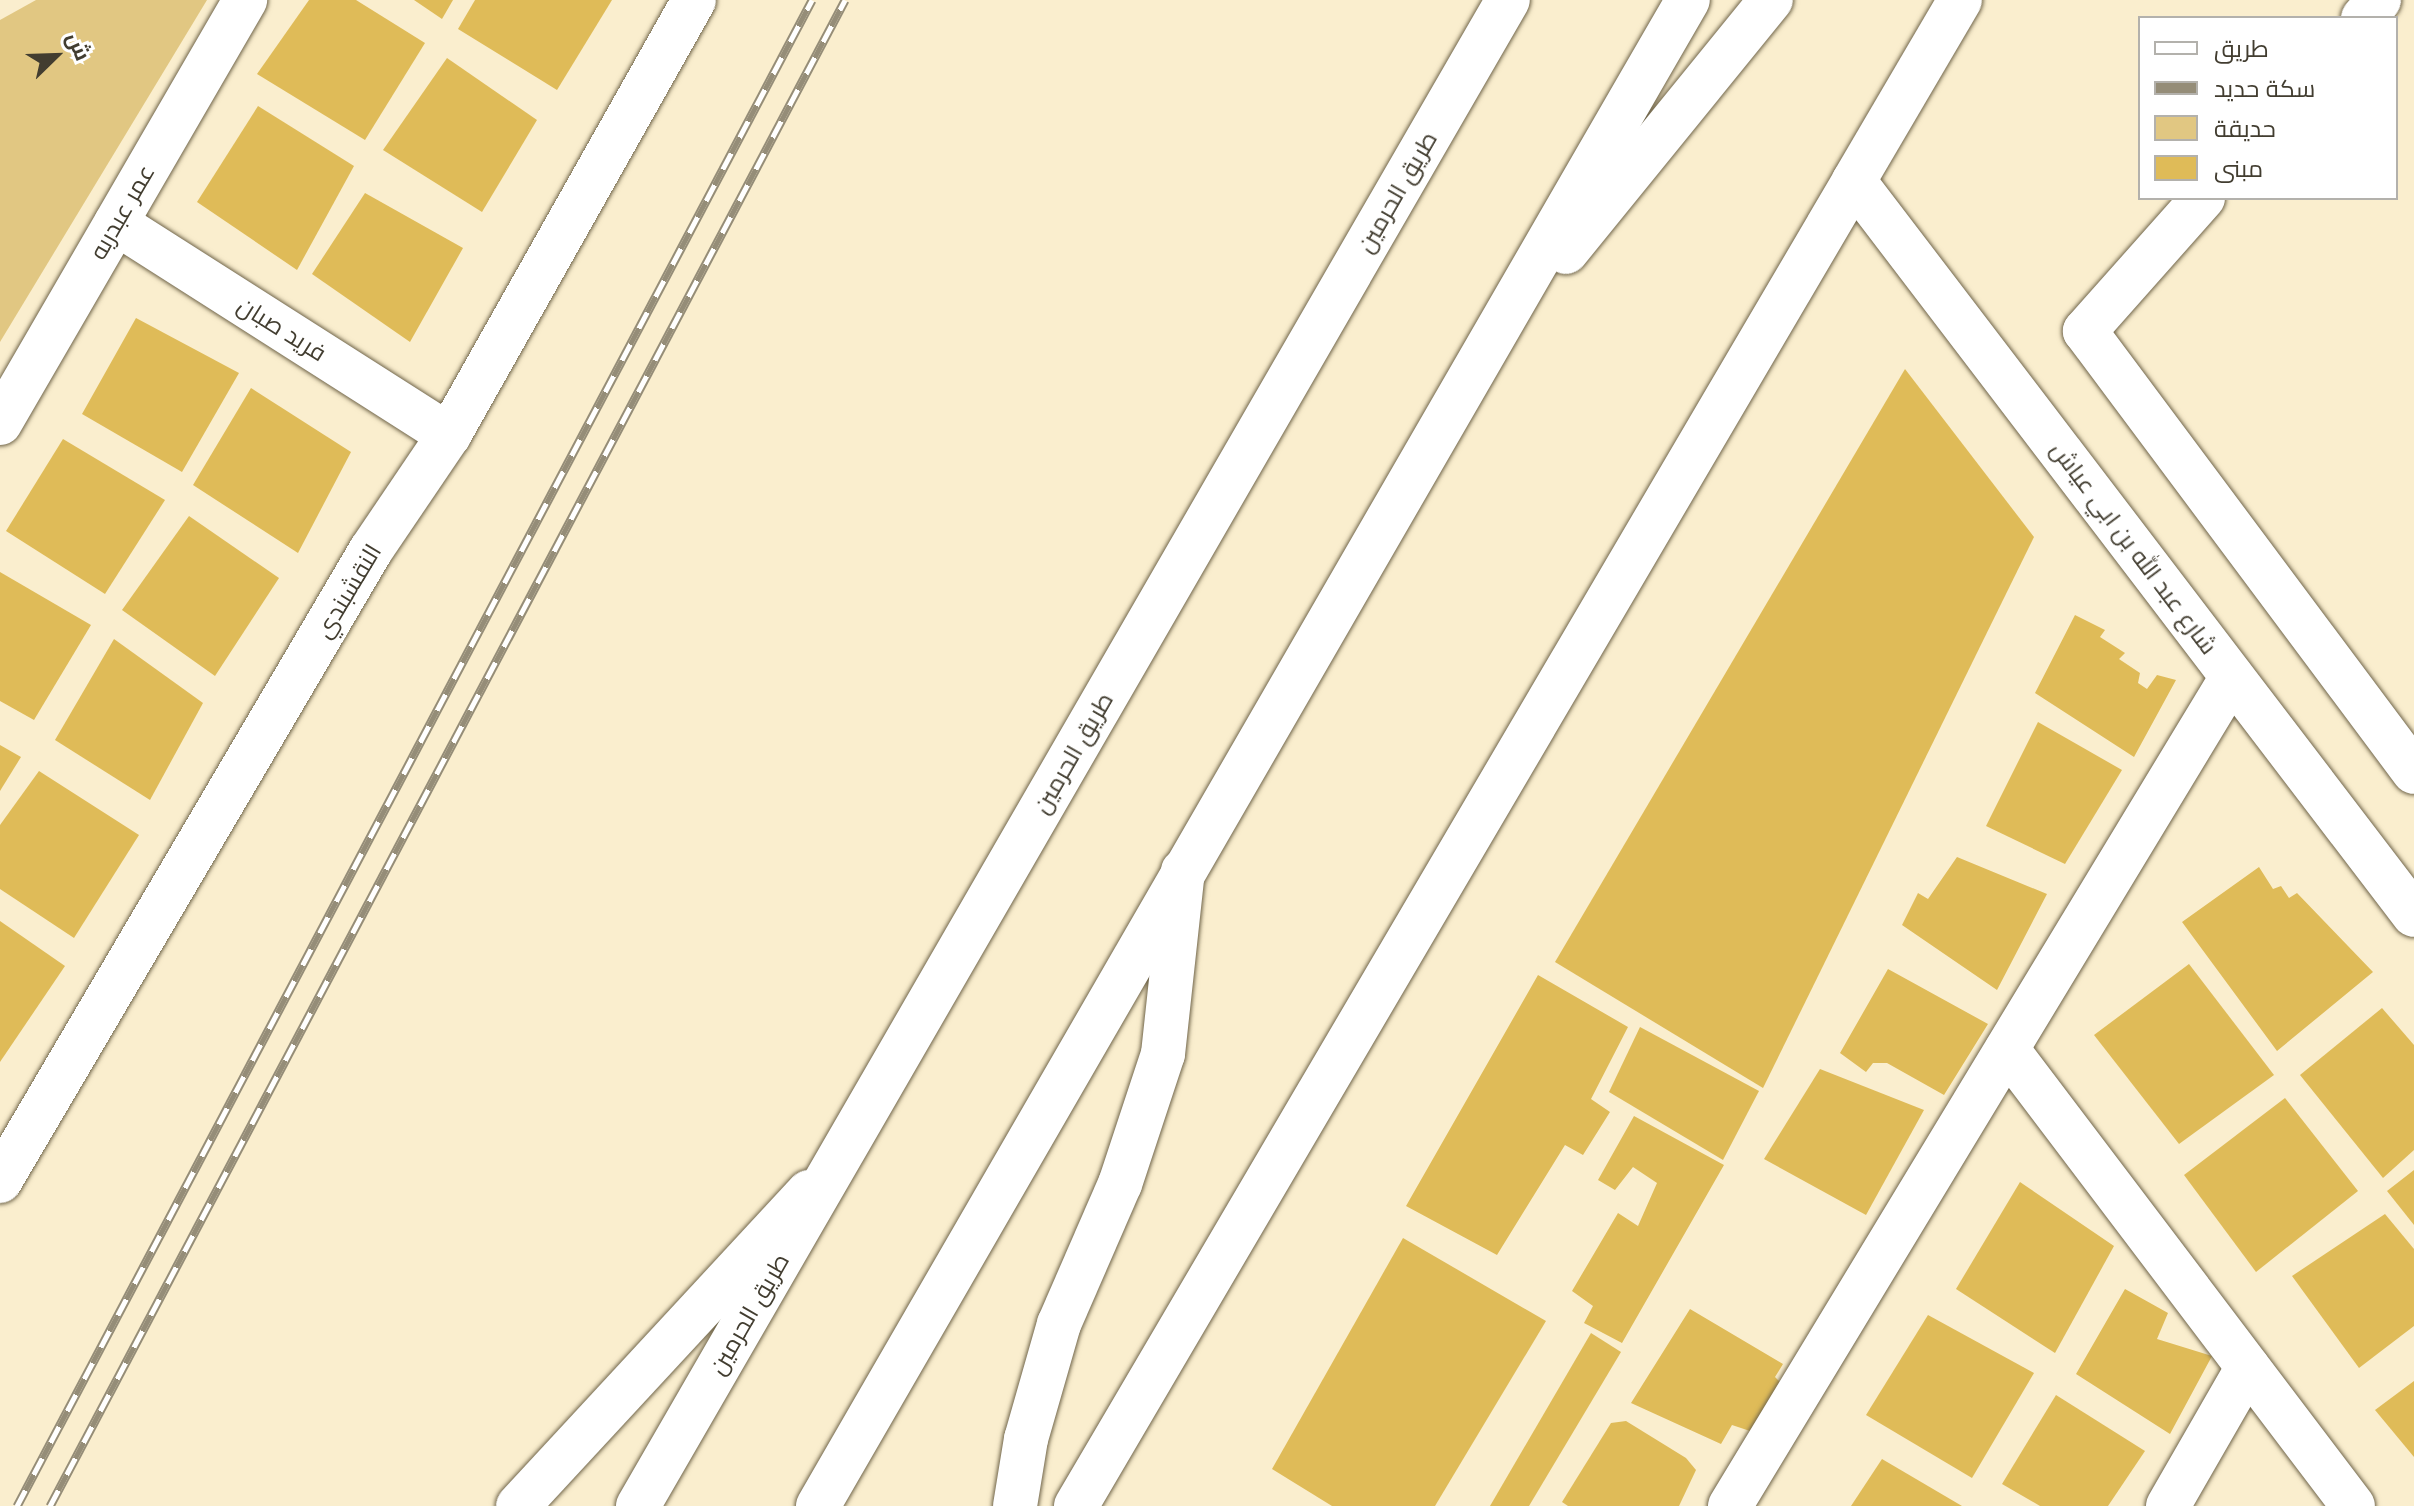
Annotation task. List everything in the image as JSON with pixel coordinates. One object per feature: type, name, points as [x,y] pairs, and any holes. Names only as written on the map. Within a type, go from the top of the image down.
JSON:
[{"type":"main road","name":"عمر عبدربه","points":[[0,423],[245,0]]},
{"type":"main road","name":"النقشبندي","points":[[0,1181],[371,550],[449,435],[694,0]]},
{"type":"main road","name":"طريق الحرمين","points":[[638,1506],[1508,0]]},
{"type":"main road","points":[[818,1506],[1183,869],[1688,0]]},
{"type":"main road","points":[[1479,359],[1771,0]]},
{"type":"main road","points":[[1076,1506],[1960,0]]},
{"type":"main road","points":[[2365,16],[2379,0]]},
{"type":"main road","name":"شارع عبد الله بن ابي عياش","points":[[1854,181],[2414,915]]},
{"type":"main road","points":[[2201,200],[2085,331],[2414,772]]},
{"type":"main road","name":"فريد صبان","points":[[116,223],[449,435]]},
{"type":"main road","points":[[1730,1506],[2232,677]]},
{"type":"main road","points":[[1015,1506],[1026,1439],[1059,1324],[1120,1184],[1163,1054],[1183,869]]},
{"type":"main road","points":[[2007,1049],[2353,1506]]},
{"type":"main road","points":[[518,1506],[835,1164]]},
{"type":"main road","points":[[2168,1506],[2248,1367]]},
{"type":"green space","points":[[36,0],[207,0],[0,342],[0,20]]},
{"type":"building","points":[[309,0],[356,0],[425,43],[365,140],[257,74]]},
{"type":"building","points":[[414,0],[453,0],[442,19]]},
{"type":"building","points":[[475,0],[612,0],[557,90],[458,29]]},
{"type":"building","points":[[447,58],[537,120],[482,212],[383,150]]},
{"type":"building","points":[[258,106],[354,166],[297,270],[197,202]]},
{"type":"building","points":[[365,193],[463,248],[410,342],[312,274]]},
{"type":"building","points":[[136,318],[239,373],[182,472],[82,414]]},
{"type":"building","points":[[1905,369],[2034,537],[1763,1088],[1555,962]]},
{"type":"building","points":[[251,388],[351,452],[298,553],[193,485]]},
{"type":"building","points":[[63,439],[165,500],[105,594],[6,531]]},
{"type":"building","points":[[189,516],[279,578],[215,676],[122,610]]},
{"type":"building","points":[[0,572],[91,625],[34,720],[0,701]]},
{"type":"building","points":[[2075,615],[2105,630],[2100,637],[2125,653],[2119,659],[2140,673],[2138,683],[2147,689],[2157,675],[2176,680],[2134,757],[2035,693]]},
{"type":"building","points":[[114,639],[203,703],[150,800],[55,740]]},
{"type":"building","points":[[2038,722],[2122,770],[2065,864],[1986,826]]},
{"type":"building","points":[[0,745],[21,757],[0,791]]},
{"type":"building","points":[[39,771],[139,835],[74,938],[0,889],[0,825]]},
{"type":"building","points":[[1957,857],[2047,894],[1997,990],[1902,925],[1918,893],[1928,899]]},
{"type":"building","points":[[2259,867],[2273,889],[2281,886],[2289,898],[2297,893],[2373,972],[2277,1051],[2182,922]]},
{"type":"building","points":[[0,921],[65,966],[0,1062]]},
{"type":"building","points":[[2189,964],[2274,1075],[2179,1144],[2094,1035]]},
{"type":"building","points":[[1888,969],[1988,1024],[1944,1095],[1887,1063],[1873,1063],[1866,1072],[1840,1053]]},
{"type":"building","points":[[1538,975],[1628,1027],[1591,1099],[1610,1112],[1583,1155],[1565,1145],[1497,1255],[1406,1206]]},
{"type":"building","points":[[2382,1008],[2414,1045],[2414,1150],[2383,1178],[2300,1075]]},
{"type":"building","points":[[1640,1027],[1759,1091],[1723,1160],[1609,1092]]},
{"type":"building","points":[[1820,1069],[1924,1110],[1866,1215],[1764,1159]]},
{"type":"building","points":[[2285,1098],[2358,1191],[2256,1272],[2184,1175]]},
{"type":"building","points":[[1634,1116],[1724,1165],[1622,1343],[1584,1323],[1593,1306],[1572,1291],[1618,1213],[1638,1226],[1657,1183],[1633,1167],[1615,1190],[1598,1180]]},
{"type":"building","points":[[2414,1170],[2414,1225],[2387,1191]]},
{"type":"building","points":[[2020,1182],[2114,1246],[2055,1353],[1956,1289]]},
{"type":"building","points":[[2385,1214],[2414,1249],[2414,1326],[2359,1368],[2292,1276]]},
{"type":"building","points":[[1403,1238],[1546,1321],[1435,1506],[1332,1506],[1272,1469]]},
{"type":"building","points":[[2125,1289],[2168,1313],[2157,1339],[2212,1356],[2170,1434],[2076,1374]]},
{"type":"building","points":[[1690,1309],[1783,1364],[1775,1377],[1784,1386],[1750,1431],[1732,1425],[1721,1444],[1631,1403]]},
{"type":"building","points":[[1928,1315],[2034,1373],[1972,1478],[1866,1415]]},
{"type":"building","points":[[1591,1333],[1621,1352],[1529,1506],[1490,1506]]},
{"type":"building","points":[[2414,1381],[2414,1457],[2375,1410]]},
{"type":"building","points":[[2056,1395],[2145,1451],[2108,1506],[2040,1506],[2002,1484]]},
{"type":"building","points":[[1626,1421],[1686,1458],[1696,1470],[1679,1506],[1568,1506],[1562,1502],[1611,1423]]},
{"type":"building","points":[[1882,1459],[1962,1506],[1851,1506]]},
{"type":"railway","points":[[17,1506],[812,0]]},
{"type":"railway","points":[[50,1506],[845,0]]}]
